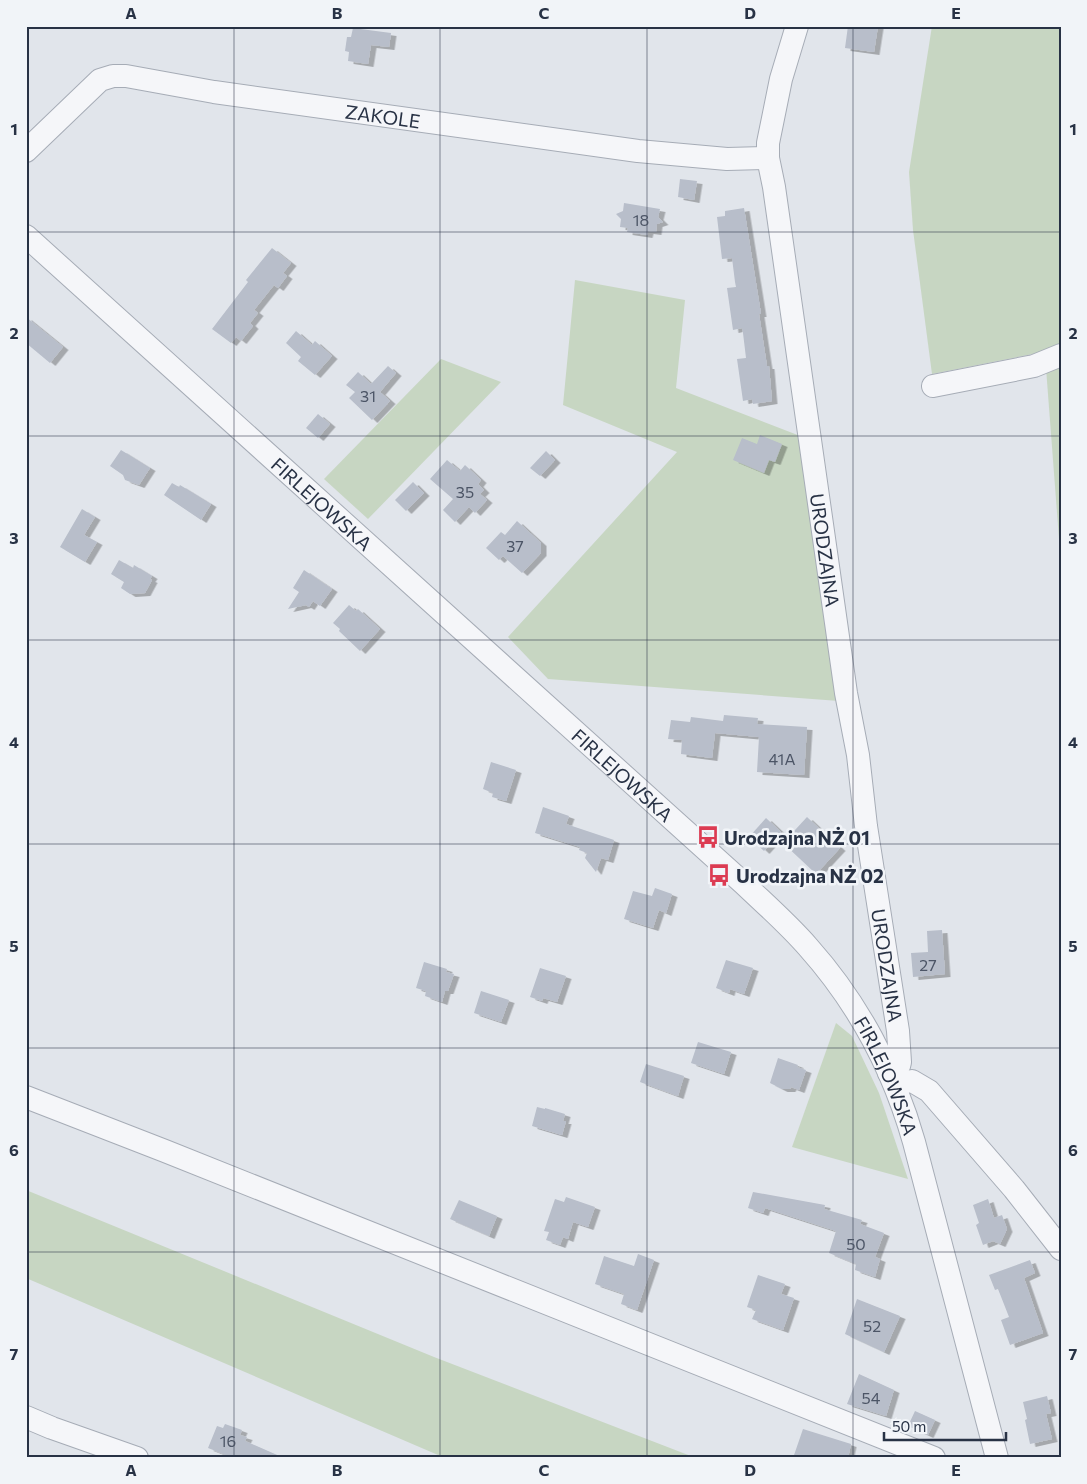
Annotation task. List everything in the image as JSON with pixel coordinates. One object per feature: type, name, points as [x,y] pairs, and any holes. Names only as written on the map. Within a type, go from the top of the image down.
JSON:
[{"type":"street","name":"URODZAJNA","points":[[797,26],[780,79],[774,106],[768,143],[768,158],[774,187],[846,693],[858,755],[866,826],[898,1038],[900,1062],[892,1079]]},
{"type":"street","name":"ZAKOLE","points":[[26,151],[100,80],[113,76],[126,76],[214,92],[630,150],[727,159],[768,158]]},
{"type":"street","name":"FIRLEJOWSKA","points":[[26,236],[696,840],[788,926],[814,954],[843,993],[871,1037],[892,1079],[912,1134],[997,1458]]},
{"type":"street","points":[[933,386],[1034,366],[1061,355]]},
{"type":"street","points":[[892,1079],[912,1081],[929,1091],[1014,1189],[1061,1249]]},
{"type":"street","points":[[26,1097],[934,1458]]},
{"type":"street","points":[[26,1417],[137,1458]]},
{"type":"green space","points":[[932,26],[1061,26],[1061,345],[1043,352],[932,374],[913,230],[909,172]]},
{"type":"green space","points":[[575,280],[685,300],[676,388],[808,439],[839,701],[548,679],[508,637],[677,452],[563,405]]},
{"type":"green space","points":[[441,359],[501,382],[368,519],[324,479]]},
{"type":"green space","points":[[1061,362],[1061,565],[1046,368]]},
{"type":"green space","points":[[836,1023],[852,1036],[879,1093],[908,1179],[792,1147]]},
{"type":"green space","points":[[26,1190],[434,1357],[696,1458],[445,1458],[26,1278]]},
{"type":"building","points":[[848,26],[878,26],[874,52],[845,48]]},
{"type":"building","points":[[353,28],[391,33],[389,47],[371,45],[368,64],[348,61],[349,52],[345,51],[347,37],[351,37]]},
{"type":"building","points":[[680,179],[697,181],[694,200],[678,197]]},
{"type":"building","points":[[624,203],[660,209],[658,217],[663,222],[657,224],[656,232],[648,231],[647,235],[627,232],[628,228],[620,227],[621,219],[616,214],[623,211]]},
{"type":"building","points":[[744,208],[761,314],[759,314],[767,366],[769,366],[772,401],[753,404],[752,399],[743,401],[737,359],[746,358],[743,333],[742,328],[733,330],[727,288],[736,287],[732,258],[722,259],[717,217],[725,216],[725,211]]},
{"type":"building","points":[[272,248],[291,263],[283,273],[287,276],[278,288],[274,285],[254,310],[258,313],[250,323],[253,326],[241,341],[236,337],[231,343],[212,329],[248,282],[246,280]]},
{"type":"building","points":[[26,317],[63,347],[50,363],[26,343]]},
{"type":"building","points":[[296,331],[312,345],[315,341],[332,356],[315,375],[298,361],[301,357],[286,343]]},
{"type":"building","points":[[388,366],[396,373],[380,392],[390,401],[372,420],[349,398],[355,392],[346,385],[358,372],[371,384]]},
{"type":"building","points":[[318,414],[330,424],[318,438],[306,428]]},
{"type":"building","points":[[760,435],[782,444],[775,462],[769,460],[764,473],[733,460],[742,438],[757,444]]},
{"type":"building","points":[[121,450],[150,468],[139,485],[125,480],[123,475],[110,466]]},
{"type":"building","points":[[546,451],[555,460],[540,476],[530,468]]},
{"type":"building","points":[[447,460],[460,471],[465,465],[481,480],[478,484],[484,490],[480,494],[487,500],[475,513],[469,507],[455,522],[443,510],[453,499],[430,479]]},
{"type":"building","points":[[413,482],[424,493],[406,511],[395,500]]},
{"type":"building","points":[[172,483],[179,487],[180,485],[211,504],[201,520],[164,495]]},
{"type":"building","points":[[82,509],[95,517],[84,535],[97,542],[85,562],[60,547]]},
{"type":"building","points":[[517,521],[541,543],[541,553],[522,573],[503,556],[499,560],[486,548],[501,532],[505,535]]},
{"type":"building","points":[[119,560],[133,568],[134,565],[152,576],[150,579],[152,580],[145,593],[130,594],[121,588],[124,582],[111,574]]},
{"type":"building","points":[[304,570],[332,589],[320,606],[313,601],[309,607],[306,605],[288,609],[299,592],[293,588]]},
{"type":"building","points":[[349,605],[356,611],[358,609],[380,629],[360,651],[333,623]]},
{"type":"building","points":[[724,715],[758,718],[757,724],[807,727],[804,775],[757,772],[759,737],[715,733],[712,758],[681,754],[682,740],[668,739],[671,720],[690,722],[691,717],[723,721]]},
{"type":"building","points":[[491,762],[516,770],[506,801],[492,797],[493,793],[483,789]]},
{"type":"building","points":[[543,807],[569,816],[566,824],[614,840],[608,860],[601,858],[596,872],[585,858],[587,853],[579,850],[580,847],[535,833]]},
{"type":"building","points":[[807,817],[840,848],[816,874],[783,843]]},
{"type":"building","points":[[766,818],[781,832],[764,851],[749,837]]},
{"type":"building","points":[[655,888],[672,894],[666,913],[659,910],[653,928],[624,919],[633,891],[652,896]]},
{"type":"building","points":[[942,930],[945,974],[913,977],[911,953],[928,952],[927,931]]},
{"type":"building","points":[[726,960],[753,968],[744,994],[730,989],[729,993],[716,988]]},
{"type":"building","points":[[424,962],[447,969],[446,972],[454,974],[448,991],[445,991],[442,1002],[425,996],[426,991],[416,988]]},
{"type":"building","points":[[540,968],[566,976],[557,1002],[543,998],[542,1001],[530,997]]},
{"type":"building","points":[[481,991],[509,1000],[501,1022],[474,1013]]},
{"type":"building","points":[[698,1042],[731,1052],[724,1074],[691,1063]]},
{"type":"building","points":[[778,1058],[806,1070],[799,1090],[791,1087],[790,1089],[782,1089],[770,1083]]},
{"type":"building","points":[[646,1064],[684,1076],[678,1096],[640,1082]]},
{"type":"building","points":[[537,1107],[565,1114],[563,1121],[566,1121],[562,1135],[532,1126]]},
{"type":"building","points":[[753,1192],[825,1205],[824,1209],[862,1220],[860,1224],[884,1233],[875,1257],[880,1259],[875,1277],[855,1270],[856,1264],[829,1253],[836,1231],[765,1208],[763,1213],[748,1208]]},
{"type":"building","points":[[566,1197],[595,1207],[588,1227],[573,1222],[568,1239],[563,1237],[560,1245],[546,1240],[549,1232],[544,1231],[555,1199],[564,1202]]},
{"type":"building","points":[[988,1199],[994,1218],[1002,1215],[1007,1229],[1000,1244],[993,1241],[983,1245],[976,1225],[979,1223],[973,1205]]},
{"type":"building","points":[[459,1200],[497,1216],[489,1236],[450,1219]]},
{"type":"building","points":[[638,1254],[654,1260],[637,1310],[621,1304],[624,1294],[595,1284],[604,1256],[634,1266]]},
{"type":"building","points":[[1030,1260],[1035,1273],[1024,1278],[1043,1333],[1010,1345],[1001,1320],[1009,1317],[998,1289],[995,1290],[989,1275]]},
{"type":"building","points":[[758,1275],[785,1284],[781,1294],[794,1298],[783,1330],[752,1319],[756,1310],[747,1307]]},
{"type":"building","points":[[857,1299],[900,1316],[884,1352],[845,1334]]},
{"type":"building","points":[[859,1374],[894,1390],[886,1416],[847,1404]]},
{"type":"building","points":[[1047,1396],[1051,1413],[1046,1414],[1052,1439],[1030,1444],[1023,1402]]},
{"type":"building","points":[[915,1411],[935,1420],[928,1435],[908,1426]]},
{"type":"building","points":[[225,1424],[242,1430],[240,1435],[247,1437],[245,1441],[284,1458],[234,1458],[208,1448],[217,1426],[223,1428]]},
{"type":"building","points":[[803,1429],[851,1444],[848,1458],[793,1458]]},
{"type":"place","name":"Urodzajna NŻ 01","points":[[708,837]]},
{"type":"place","name":"Urodzajna NŻ 02","points":[[719,875]]}]
